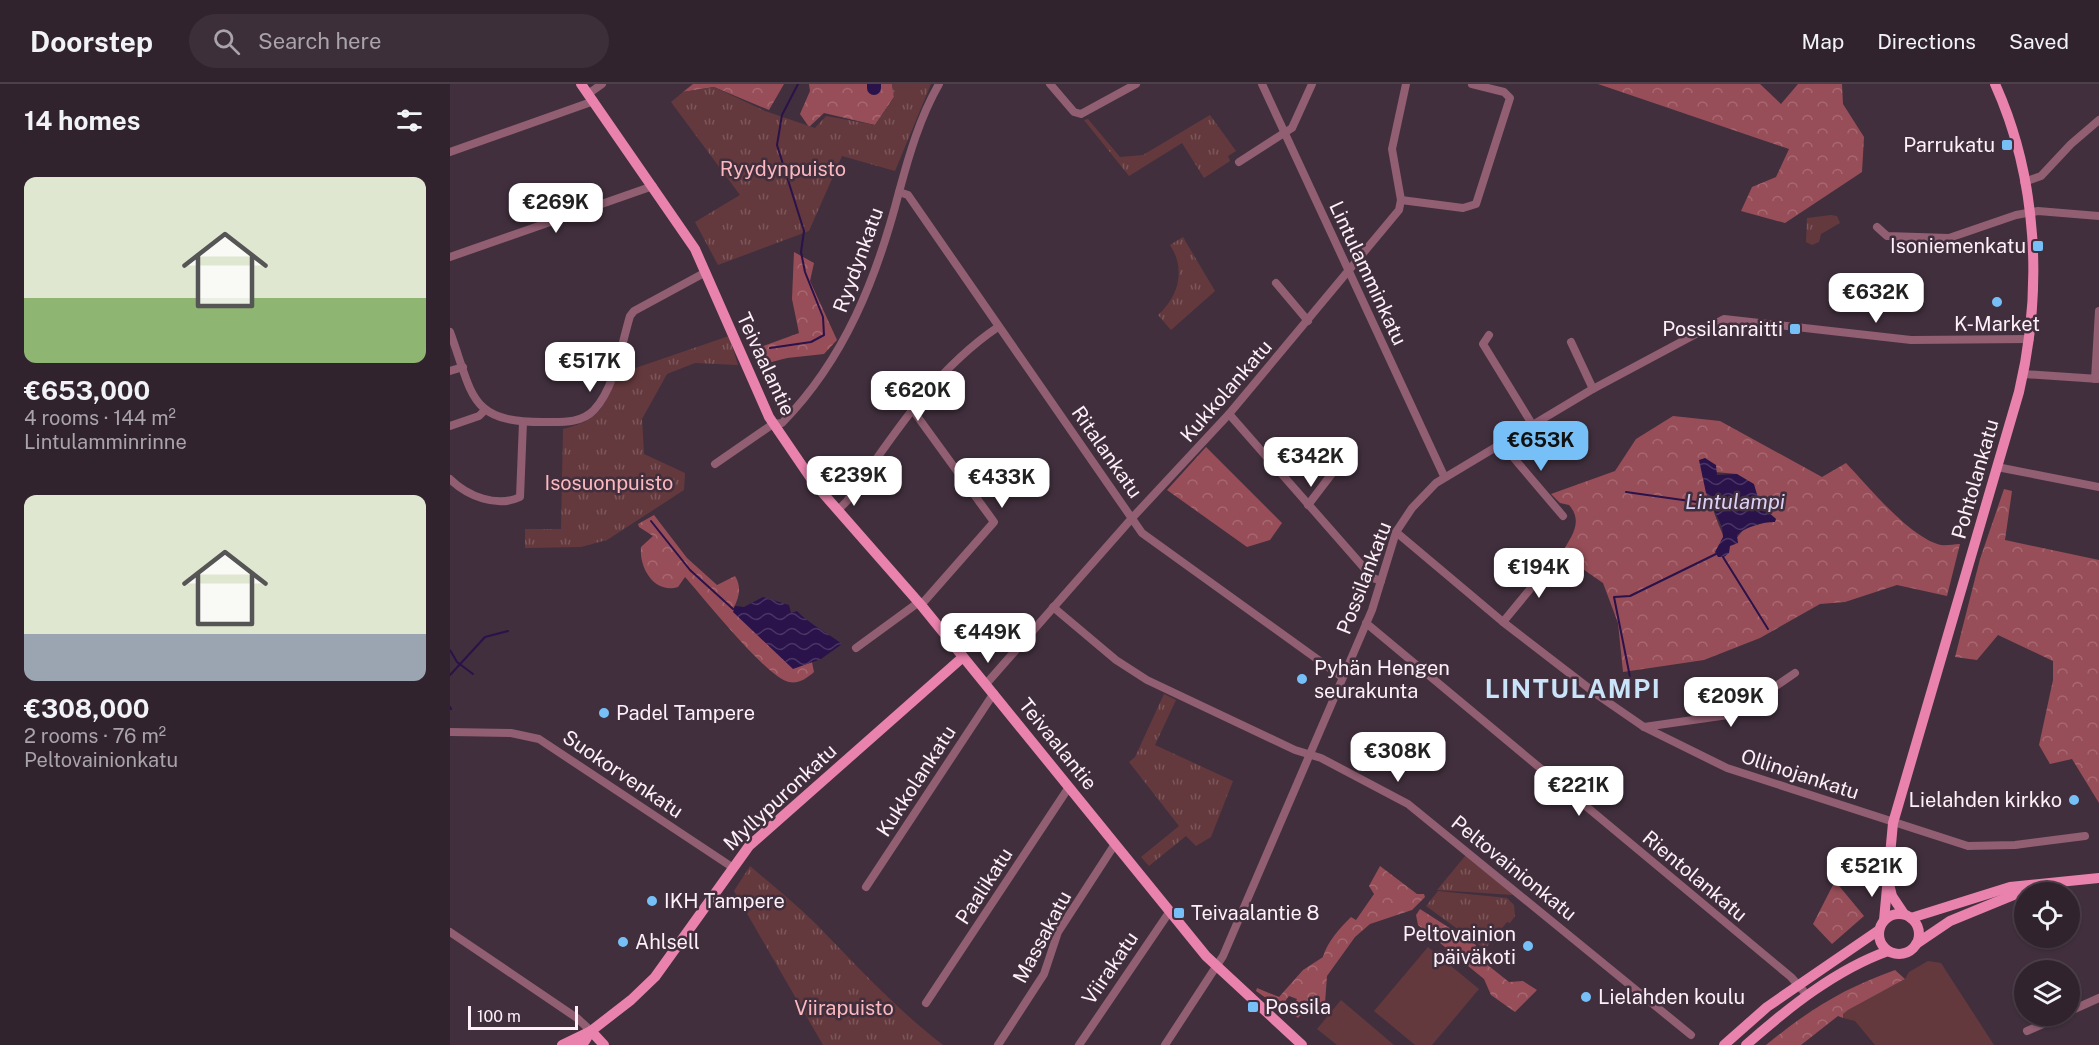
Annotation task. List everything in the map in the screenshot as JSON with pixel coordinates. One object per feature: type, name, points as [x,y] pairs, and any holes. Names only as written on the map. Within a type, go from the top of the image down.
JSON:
[{"type":"main road","name":"Teivaalantie","points":[[581,84],[684,229],[706,272],[773,424],[814,483],[920,604],[1115,844],[1217,965],[1302,1045]]},
{"type":"main road","name":"Pohtolankatu","points":[[1884,920],[1893,823],[1997,467],[2023,374],[2030,339],[2034,269],[2029,213],[2012,124],[1995,84]]},
{"type":"main road","name":"Myllypuronkatu","points":[[562,1045],[591,1031],[631,1000],[655,977],[732,867],[759,836],[963,657]]},
{"type":"main road","points":[[2058,882],[2097,877]]},
{"type":"main road","name":"Pohtolankatu","points":[[1888,881],[1892,896],[1907,916]]},
{"type":"main road","points":[[1724,1045],[1767,1007],[1879,930],[1884,920],[1893,914],[1907,916],[2014,886]]},
{"type":"main road","points":[[1746,1045],[1807,995],[1852,967],[1888,951],[1905,953],[1950,921],[2014,896]]},
{"type":"main road","points":[[1907,916],[1918,928],[1916,944]]},
{"type":"main road","points":[[1879,930],[1880,941],[1888,951]]},
{"type":"main road","name":"Myllypuronkatu","points":[[577,1045],[585,1041],[591,1031]]},
{"type":"main road","points":[[591,1031],[604,1045]]},
{"type":"street","points":[[450,152],[591,98],[602,84]]},
{"type":"street","name":"Ryydynkatu","points":[[715,464],[773,424],[782,423],[817,383],[844,343],[868,289],[918,129],[939,84]]},
{"type":"street","points":[[1050,84],[1074,112],[1081,114],[1136,84]]},
{"type":"street","name":"Lintulamminkatu","points":[[1262,84],[1444,476]]},
{"type":"street","points":[[1239,162],[1286,133],[1294,125],[1312,84]]},
{"type":"street","points":[[1406,84],[1392,149],[1401,200],[1463,208],[1476,204],[1510,98],[1504,92],[1472,84]]},
{"type":"street","points":[[2024,182],[2041,176],[2070,144],[2099,120]]},
{"type":"street","points":[[450,257],[653,186]]},
{"type":"street","name":"Ritalankatu","points":[[899,192],[908,195],[1142,533],[1342,677]]},
{"type":"street","name":"Kukkolankatu","points":[[866,888],[990,688],[1053,607],[1229,414],[1308,321],[1399,210],[1401,200]]},
{"type":"street","points":[[1877,227],[1887,236],[1949,238],[2029,213],[2099,216]]},
{"type":"street","points":[[450,332],[463,367],[484,411],[500,418],[523,422],[575,420],[594,411],[612,376],[630,316],[639,307],[706,272]]},
{"type":"street","points":[[1276,283],[1308,321]]},
{"type":"street","points":[[2023,374],[2097,379],[2099,311]]},
{"type":"street","name":"Possilankatu","points":[[1165,1045],[1217,965],[1377,599],[1396,532],[1418,501],[1444,476],[1593,389],[1724,319],[1911,340],[2030,339]]},
{"type":"street","points":[[838,510],[847,501],[912,409],[949,365],[998,327]]},
{"type":"street","points":[[1489,335],[1483,344],[1532,424]]},
{"type":"street","points":[[1571,342],[1593,389]]},
{"type":"street","points":[[450,371],[463,367]]},
{"type":"street","points":[[856,648],[920,604],[994,522],[912,409]]},
{"type":"street","points":[[450,426],[479,416],[484,411]]},
{"type":"street","points":[[1229,414],[1373,578],[1381,581]]},
{"type":"street","points":[[450,479],[473,496],[510,499],[520,496],[523,422]]},
{"type":"street","points":[[1501,443],[1563,516]]},
{"type":"street","points":[[1308,505],[1353,446]]},
{"type":"street","points":[[1997,467],[2099,487]]},
{"type":"street","name":"Ollinojankatu","points":[[1396,532],[1503,622],[1644,727],[1727,768],[1968,846],[2015,844],[2085,836]]},
{"type":"street","points":[[1503,622],[1555,559]]},
{"type":"street","name":"Peltovainionkatu","points":[[1053,607],[1116,660],[1147,680],[1308,755],[1319,758],[1408,804],[1691,1035]]},
{"type":"street","name":"Rientolankatu","points":[[1366,623],[1807,995]]},
{"type":"street","points":[[1644,727],[1735,714],[1795,673]]},
{"type":"street","name":"Suokorvenkatu","points":[[451,732],[498,732],[539,739],[732,867]]},
{"type":"street","name":"Paalikatu","points":[[926,1003],[1069,787]]},
{"type":"street","name":"Massakatu","points":[[998,1045],[1044,974],[1058,932],[1115,844]]},
{"type":"street","name":"Viirakatu","points":[[1079,1045],[1170,910]]},
{"type":"street","points":[[450,932],[577,1018],[591,1031]]},
{"type":"street","points":[[2080,1007],[2099,998]]},
{"type":"street","points":[[2027,1031],[2038,1026]]},
{"type":"green space","points":[[693,84],[784,84],[769,110],[714,87],[683,92]]},
{"type":"green space","points":[[809,84],[892,84],[894,97],[875,125],[824,113],[809,127],[800,114],[810,91]]},
{"type":"green space","name":"Ryydynpuisto","points":[[892,84],[931,84],[895,171],[842,156],[809,231],[718,265],[695,222],[740,195],[671,102],[683,92],[714,87],[765,111],[815,128],[826,116],[875,125],[894,97]]},
{"type":"green space","points":[[1598,84],[1760,84],[1781,104],[1798,84],[1842,84],[1843,104],[1864,137],[1862,172],[1785,223],[1741,211],[1752,187],[1776,177],[1789,149]]},
{"type":"green space","points":[[1210,115],[1236,151],[1228,156],[1230,161],[1204,178],[1182,143],[1129,176],[1084,120],[1088,119],[1120,157],[1143,155]]},
{"type":"green space","points":[[1837,216],[1840,223],[1821,234],[1819,242],[1812,245],[1806,242],[1807,218]]},
{"type":"green space","points":[[1183,237],[1215,291],[1171,330],[1158,315],[1171,299],[1178,282],[1178,263],[1170,245]]},
{"type":"green space","points":[[794,252],[814,263],[810,281],[837,340],[824,354],[787,358],[764,364],[758,348],[799,333],[792,299]]},
{"type":"green space","name":"Isosuonpuisto","points":[[729,336],[738,365],[695,363],[667,374],[642,419],[644,454],[685,473],[684,490],[607,540],[581,547],[525,548],[525,529],[561,529],[563,429],[585,421],[598,412],[615,375]]},
{"type":"green space","points":[[1673,416],[1720,421],[1822,477],[1846,463],[1890,510],[1916,532],[1941,545],[1960,544],[1947,596],[1897,585],[1845,602],[1820,604],[1760,638],[1704,660],[1623,672],[1618,623],[1603,583],[1561,554],[1574,529],[1575,517],[1569,505],[1560,503],[1551,494],[1615,471],[1636,439]],"holes":[[[1715,472],[1737,474],[1760,505],[1776,519],[1744,529],[1730,546],[1714,512],[1704,475]]]},
{"type":"green space","points":[[1206,447],[1282,523],[1270,540],[1247,547],[1167,490]]},
{"type":"green space","points":[[2004,489],[2012,491],[2005,540],[2099,560],[2099,803],[2072,759],[2050,764],[2039,745],[2053,680],[2053,661],[1998,635],[1977,660],[1955,657],[1980,559]]},
{"type":"green space","points":[[654,515],[687,558],[717,585],[735,576],[739,592],[733,609],[770,646],[804,665],[812,662],[814,672],[796,682],[789,682],[779,677],[751,652],[685,577],[678,587],[670,588],[662,587],[650,578],[643,564],[641,547],[653,536],[638,524]]},
{"type":"green space","points":[[1164,694],[1176,700],[1155,745],[1233,781],[1211,837],[1196,846],[1186,836],[1149,866],[1141,857],[1179,826],[1129,762],[1135,757]]},
{"type":"green space","points":[[1466,855],[1513,895],[1437,890]]},
{"type":"green space","name":"Viirapuisto","points":[[750,866],[792,901],[893,1002],[943,1045],[823,1045],[734,891]]},
{"type":"green space","points":[[1380,866],[1417,894],[1424,894],[1425,897],[1412,910],[1370,924],[1355,937],[1327,976],[1325,1003],[1319,1015],[1305,1010],[1298,1018],[1290,1012],[1297,999],[1289,996],[1280,1008],[1256,991],[1257,988],[1279,997],[1303,970],[1323,957],[1338,931],[1351,917],[1356,920],[1374,894],[1369,886]]},
{"type":"green space","points":[[1835,881],[1864,916],[1832,944],[1813,924]]},
{"type":"green space","points":[[1438,891],[1507,898],[1514,905],[1515,916],[1510,923],[1507,922],[1485,949],[1426,906]]},
{"type":"green space","points":[[1420,909],[1476,945],[1474,954],[1509,982],[1523,981],[1537,990],[1515,1012],[1491,995],[1484,979],[1418,925],[1416,915]]},
{"type":"green space","points":[[1428,947],[1479,989],[1432,1045],[1415,1045],[1374,1011]]},
{"type":"green space","points":[[1928,961],[1941,963],[1994,1045],[1875,1045],[1855,1021],[1843,1018],[1843,1014],[1848,1010],[1905,979],[1909,972]]},
{"type":"green space","points":[[1895,970],[1905,979],[1848,1010],[1843,1014],[1843,1018],[1838,1016],[1801,1045],[1766,1045],[1797,1021],[1842,993]]},
{"type":"green space","points":[[1341,1000],[1394,1045],[1337,1045],[1317,1029]]},
{"type":"water","name":"Lintulampi","points":[[1705,458],[1716,465],[1717,475],[1737,474],[1754,484],[1760,505],[1776,519],[1775,522],[1745,529],[1737,535],[1738,543],[1730,546],[1729,553],[1724,557],[1718,557],[1715,552],[1723,537],[1722,527],[1706,493],[1699,460]]},
{"type":"water","points":[[763,597],[789,605],[791,613],[797,611],[842,644],[821,659],[793,669],[733,612],[735,606],[744,607]]},
{"type":"waterway","points":[[770,348],[811,342],[824,335],[823,317],[805,272],[801,252],[804,231],[777,145],[782,115],[798,84]]},
{"type":"waterway","points":[[1626,492],[1704,503],[1709,500]]},
{"type":"waterway","points":[[651,521],[690,570],[733,609]]},
{"type":"waterway","points":[[1616,698],[1630,677],[1614,597],[1630,596],[1716,554]]},
{"type":"waterway","points":[[1723,557],[1768,629]]},
{"type":"waterway","points":[[450,675],[485,637],[508,631]]},
{"type":"waterway","points":[[450,650],[457,662],[473,674]]},
{"type":"place","name":"Parrukatu","points":[[2007,145]]},
{"type":"place","name":"Isoniemenkatu","points":[[2038,246]]},
{"type":"place","name":"K-Market","points":[[1997,302]]},
{"type":"place","name":"Possilanraitti","points":[[1795,329]]},
{"type":"place","name":"Pyhän Hengen seurakunta","points":[[1302,679]]},
{"type":"place","name":"Padel Tampere","points":[[604,713]]},
{"type":"place","name":"Lielahden kirkko","points":[[2074,800]]},
{"type":"place","name":"IKH Tampere","points":[[652,901]]},
{"type":"place","name":"Teivaalantie 8","points":[[1179,913]]},
{"type":"place","name":"Ahlsell","points":[[623,942]]},
{"type":"place","name":"Peltovainion päiväkoti","points":[[1528,946]]},
{"type":"place","name":"Lielahden koulu","points":[[1586,997]]},
{"type":"place","name":"Possila","points":[[1253,1007]]},
{"type":"district","name":"LINTULAMPI","points":[[1573,689]]}]
